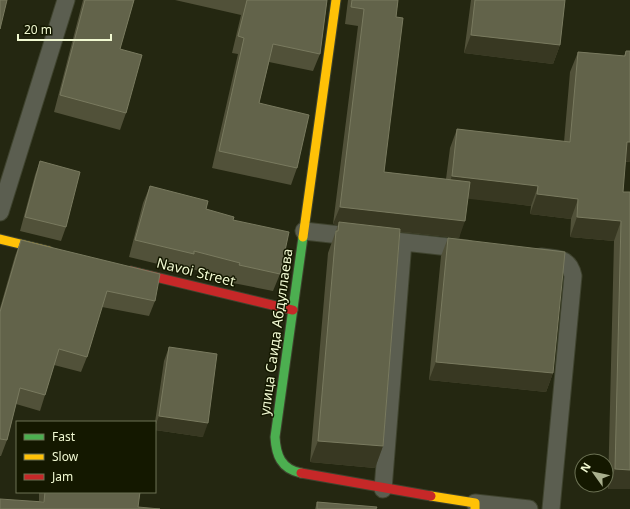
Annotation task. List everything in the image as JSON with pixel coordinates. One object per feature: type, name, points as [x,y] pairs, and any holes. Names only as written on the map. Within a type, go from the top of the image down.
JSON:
[{"type":"street","name":"улица Саида Абдуллаева","points":[[336,0],[275,437],[276,455],[284,467],[298,474],[475,506]]},
{"type":"street","points":[[0,239],[62,254]]},
{"type":"street","name":"Navoi Street","points":[[123,269],[293,310]]},
{"type":"lane","points":[[0,212],[66,0]]},
{"type":"lane","points":[[304,231],[480,250]]},
{"type":"lane","points":[[383,489],[403,242]]},
{"type":"lane","points":[[526,256],[557,259],[566,262],[571,268],[573,276],[551,509]]},
{"type":"lane","points":[[475,506],[529,509]]},
{"type":"building","points":[[0,0],[7,0],[0,29]]},
{"type":"building","points":[[85,0],[134,0],[120,49],[142,55],[126,113],[60,95]]},
{"type":"building","points":[[247,0],[327,0],[320,54],[273,44],[259,103],[309,115],[297,168],[219,151],[244,38],[238,36]]},
{"type":"building","points":[[352,0],[398,0],[396,17],[403,18],[384,172],[470,182],[465,221],[340,207],[364,9],[351,7]]},
{"type":"building","points":[[475,0],[565,0],[560,45],[471,35]]},
{"type":"building","points":[[626,51],[630,51],[630,142],[627,142],[623,192],[630,192],[630,470],[615,469],[621,221],[577,217],[578,199],[537,194],[538,186],[452,176],[457,129],[570,142],[578,52],[625,56]]},
{"type":"building","points":[[40,161],[80,172],[66,227],[25,217]]},
{"type":"building","points":[[150,186],[208,201],[206,209],[234,217],[233,220],[289,232],[280,274],[239,265],[240,263],[194,251],[194,254],[135,240]]},
{"type":"building","points":[[339,222],[400,229],[383,446],[318,441],[336,231],[338,231]]},
{"type":"building","points":[[448,238],[565,252],[553,373],[436,362]]},
{"type":"building","points":[[21,240],[160,274],[155,301],[107,291],[87,357],[59,349],[45,395],[20,388],[7,440],[0,439],[0,312]]},
{"type":"building","points":[[169,347],[217,354],[208,423],[159,416]]},
{"type":"building","points":[[45,493],[140,493],[138,507],[160,509],[0,509],[0,499],[44,502]]},
{"type":"building","points":[[317,502],[377,507],[376,509],[317,509]]},
{"type":"traffic: fast","points":[[301,473],[284,465],[278,455],[275,437],[303,237]]},
{"type":"traffic: slow","points":[[303,237],[336,0]]},
{"type":"traffic: slow","points":[[0,239],[49,251]]},
{"type":"traffic: slow","points":[[431,496],[475,503],[475,509]]},
{"type":"traffic: jam","points":[[131,271],[293,310]]},
{"type":"traffic: jam","points":[[301,473],[431,496]]}]
